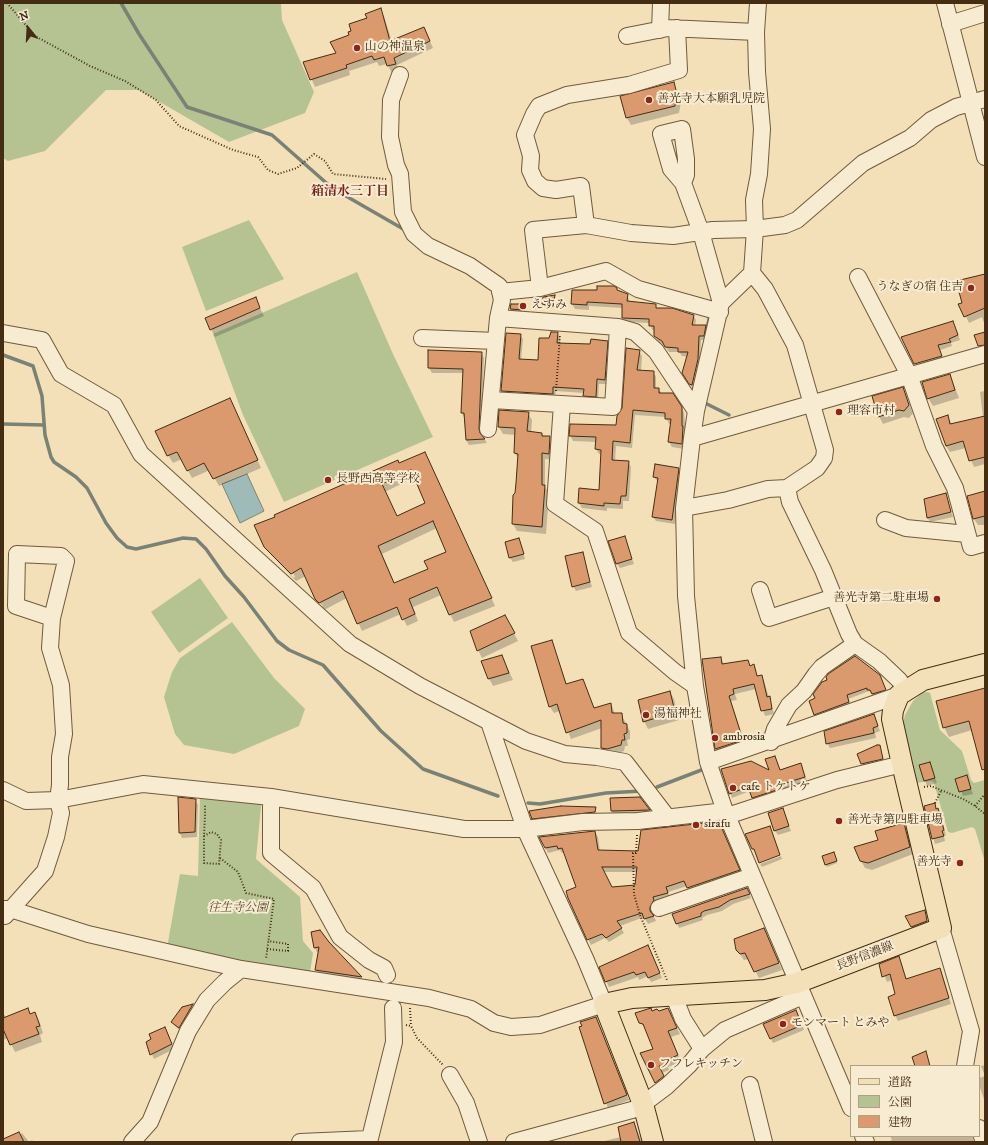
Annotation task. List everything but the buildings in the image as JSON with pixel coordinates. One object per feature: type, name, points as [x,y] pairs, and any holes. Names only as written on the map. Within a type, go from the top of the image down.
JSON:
[{"type":"main road","points":[[941,928],[902,764],[892,719],[892,710],[903,693],[923,680],[985,664]]},
{"type":"main road","name":"長野信濃線","points":[[604,1004],[632,998],[765,990],[800,990],[941,928]]},
{"type":"main road","points":[[604,1004],[643,1105],[653,1142]]},
{"type":"street","points":[[660,3],[660,30]]},
{"type":"street","points":[[758,3],[756,32],[757,72],[762,129],[759,174],[754,200],[755,229],[752,273],[721,308],[696,411],[684,508],[686,596],[695,686],[708,762],[726,814],[850,1106]]},
{"type":"street","points":[[945,3],[950,24],[978,101],[985,157]]},
{"type":"street","points":[[950,24],[985,13]]},
{"type":"street","points":[[586,225],[581,186],[556,190],[543,188],[535,181],[530,170],[531,156],[525,135],[534,114],[539,106],[567,95],[629,85],[679,70],[677,28]]},
{"type":"street","points":[[627,36],[677,28],[756,32]]},
{"type":"street","points":[[400,75],[391,100],[390,137],[401,181],[403,212],[414,234],[428,246],[470,266],[499,286],[502,300],[498,318],[488,430]]},
{"type":"street","points":[[540,288],[533,230],[586,225],[631,233],[672,236],[785,225],[797,220],[863,164],[910,138],[931,120],[978,101]]},
{"type":"street","points":[[683,183],[701,232],[721,308]]},
{"type":"street","points":[[500,292],[540,288],[606,271],[638,289],[721,308]]},
{"type":"street","points":[[684,508],[728,500],[768,489],[787,488],[817,468],[824,458],[825,450],[796,345],[765,289],[752,273]]},
{"type":"street","points":[[858,277],[909,375],[934,446],[955,488],[971,547],[985,543]]},
{"type":"street","points":[[498,318],[618,327],[635,332],[656,351],[696,411]]},
{"type":"street","points":[[491,400],[613,407],[618,327]]},
{"type":"street","points":[[3,333],[42,340],[61,374],[114,405],[141,454],[350,644],[420,686],[526,741],[565,754],[597,757],[625,762],[668,818]]},
{"type":"street","points":[[422,338],[496,341]]},
{"type":"street","points":[[692,438],[985,354]]},
{"type":"street","points":[[558,404],[556,504],[595,531],[629,633],[675,672],[695,686]]},
{"type":"street","points":[[708,762],[771,742],[903,693],[899,680],[879,661],[855,644],[849,634],[823,570],[790,502],[787,488]]},
{"type":"street","points":[[885,520],[906,528],[967,534]]},
{"type":"street","points":[[760,590],[769,618],[834,597]]},
{"type":"street","points":[[5,913],[18,902],[45,871],[56,837],[61,813],[58,800],[64,721],[61,685],[50,648],[52,618]]},
{"type":"street","points":[[771,742],[775,729],[789,705],[804,691],[822,667],[855,644]]},
{"type":"street","points":[[5,913],[88,934],[241,969],[429,998],[471,1010],[494,1022],[511,1027],[540,1025],[604,1004],[585,958],[525,829],[489,722]]},
{"type":"street","points":[[3,790],[26,801],[58,800],[143,784],[271,797],[464,829],[525,829],[583,822],[638,822],[668,818],[726,814],[837,780],[902,764]]},
{"type":"street","points":[[271,797],[271,853],[313,888],[340,937],[369,960],[384,968],[387,975]]},
{"type":"street","points":[[659,908],[752,876]]},
{"type":"street","points":[[941,928],[971,1031],[965,1065]]},
{"type":"street","points":[[132,1142],[150,1122],[188,1031],[203,1006],[225,982],[241,969]]},
{"type":"street","points":[[514,1142],[643,1105],[689,1065],[702,1049],[725,1030],[800,990]]},
{"type":"street","points":[[674,996],[684,1019],[702,1049]]},
{"type":"street","points":[[300,1142],[369,1140],[394,1042],[393,1008]]},
{"type":"street","points":[[450,1075],[466,1103],[479,1142]]},
{"type":"street","points":[[750,1085],[764,1142]]},
{"type":"street","points":[[980,1131],[984,1142]]},
{"type":"path","points":[[7,3],[35,36],[90,66],[125,81],[156,100],[179,126],[232,150],[258,158],[268,170],[278,174],[297,168],[314,154],[324,161],[333,174],[401,181]]},
{"type":"path","points":[[558,404],[561,323]]},
{"type":"path","points":[[922,787],[931,786],[975,806],[985,814]]},
{"type":"path","points":[[204,836],[211,832],[217,834],[221,840],[219,864],[204,863],[204,836],[206,790]]},
{"type":"path","points":[[934,803],[941,791]]},
{"type":"path","points":[[975,806],[985,794]]},
{"type":"path","points":[[220,858],[238,872],[246,893],[274,899],[264,972]]},
{"type":"path","points":[[267,949],[288,951],[288,944],[268,941]]},
{"type":"path","points":[[406,1025],[411,1026],[417,1038],[434,1054],[450,1075]]},
{"type":"green space","points":[[3,3],[281,3],[282,20],[314,92],[305,113],[229,142],[139,90],[106,90],[45,151],[8,161],[3,158]]},
{"type":"green space","points":[[249,220],[284,279],[206,311],[182,247]]},
{"type":"green space","points":[[357,272],[393,354],[433,437],[284,502],[243,415],[213,334]]},
{"type":"green space","points":[[200,578],[228,618],[179,653],[151,612]]},
{"type":"green space","points":[[232,622],[274,678],[305,709],[299,726],[234,754],[184,745],[175,734],[164,697],[172,672],[180,658]]},
{"type":"green space","points":[[922,693],[930,693],[940,730],[962,751],[971,780],[974,783],[985,780],[985,862],[975,829],[972,827],[952,833],[948,832],[934,783],[932,781],[916,783],[902,727],[905,715],[913,701]]},
{"type":"green space","name":"往生寺公園","points":[[200,795],[262,796],[256,859],[300,897],[303,941],[313,953],[310,972],[167,948],[180,874],[198,876]]},
{"type":"water","points":[[247,474],[264,511],[240,523],[222,484]]},
{"type":"waterway","points":[[121,3],[139,34],[187,107],[272,135],[332,188],[405,230]]},
{"type":"waterway","points":[[706,333],[710,315],[708,314]]},
{"type":"waterway","points":[[3,355],[33,366],[42,396],[45,435],[51,457],[54,462],[76,477],[87,488],[106,523],[117,538],[127,547],[136,549],[183,538],[196,539],[206,549],[225,576],[244,597],[277,641],[289,650],[323,665],[381,731],[423,769],[498,796]]},
{"type":"waterway","points":[[703,402],[729,415]]},
{"type":"waterway","points":[[3,424],[44,425]]},
{"type":"waterway","points":[[657,787],[704,769]]},
{"type":"waterway","points":[[528,803],[540,804],[606,793],[642,791]]},
{"type":"place","name":"山の神温泉","points":[[357,48]]},
{"type":"place","name":"善光寺大本願乳児院","points":[[649,100]]},
{"type":"place","name":"うなぎの宿 住吉","points":[[971,288]]},
{"type":"place","name":"えすみ","points":[[523,306]]},
{"type":"place","name":"理容市村","points":[[839,412]]},
{"type":"place","name":"長野西高等学校","points":[[328,480]]},
{"type":"place","name":"善光寺第二駐車場","points":[[937,599]]},
{"type":"place","name":"湯福神社","points":[[646,715]]},
{"type":"place","name":"ambrosia","points":[[715,738]]},
{"type":"place","name":"cafe トケトケ","points":[[733,788]]},
{"type":"place","name":"善光寺第四駐車場","points":[[839,821]]},
{"type":"place","name":"sirafu","points":[[696,825]]},
{"type":"place","name":"善光寺","points":[[960,863]]},
{"type":"place","name":"モンマート とみや","points":[[783,1024]]},
{"type":"place","name":"フフレキッチン","points":[[651,1065]]},
{"type":"district","name":"箱清水三丁目","points":[[350,192]]}]
